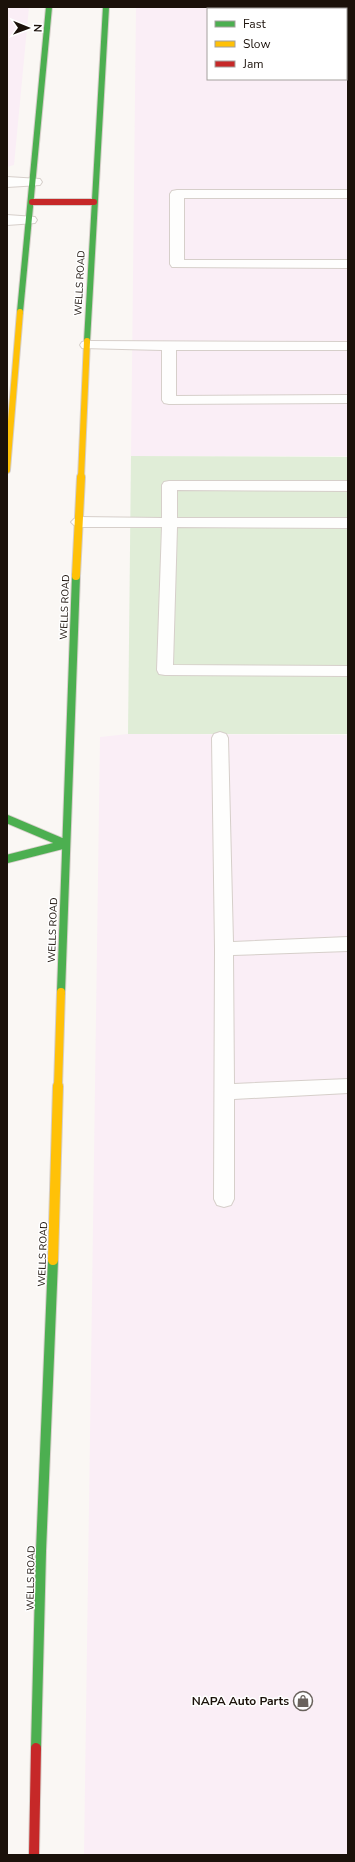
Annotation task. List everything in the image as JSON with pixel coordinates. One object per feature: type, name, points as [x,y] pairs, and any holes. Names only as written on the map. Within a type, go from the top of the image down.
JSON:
[{"type":"main road","points":[[7,470],[10,400],[32,202],[50,7]]},
{"type":"main road","name":"WELLS ROAD","points":[[34,1855],[41,1551],[55,1199],[66,844],[87,345],[106,7]]},
{"type":"main road","points":[[32,202],[94,202]]},
{"type":"main road","points":[[7,819],[66,844]]},
{"type":"main road","points":[[7,859],[66,844]]},
{"type":"street","points":[[7,182],[34,182]]},
{"type":"street","points":[[7,220],[29,220]]},
{"type":"lane","points":[[348,194],[177,194],[177,264],[348,264]]},
{"type":"lane","points":[[87,345],[348,346]]},
{"type":"lane","points":[[169,346],[169,400],[348,399]]},
{"type":"lane","points":[[348,486],[168,485],[170,522],[165,670],[348,671]]},
{"type":"lane","points":[[79,522],[348,524]]},
{"type":"lane","points":[[220,738],[224,949],[224,1199]]},
{"type":"lane","points":[[224,949],[348,944]]},
{"type":"lane","points":[[224,1092],[348,1086]]},
{"type":"shaded area","points":[[7,7],[29,7],[14,165],[7,167]]},
{"type":"shaded area","points":[[136,7],[348,7],[348,456],[131,456]]},
{"type":"shaded area","points":[[128,734],[348,735],[348,1855],[84,1855],[100,737]]},
{"type":"green space","points":[[131,456],[348,457],[348,734],[128,734]]},
{"type":"traffic: fast","points":[[20,312],[49,7]]},
{"type":"traffic: fast","points":[[87,341],[106,7]]},
{"type":"traffic: fast","points":[[61,992],[76,576]]},
{"type":"traffic: fast","points":[[7,819],[66,844]]},
{"type":"traffic: fast","points":[[7,859],[66,844]]},
{"type":"traffic: fast","points":[[36,1748],[41,1551],[53,1260]]},
{"type":"traffic: slow","points":[[7,470],[20,312]]},
{"type":"traffic: slow","points":[[76,576],[87,341]]},
{"type":"traffic: slow","points":[[53,1260],[61,992]]},
{"type":"traffic: jam","points":[[32,202],[94,202]]},
{"type":"traffic: jam","points":[[34,1855],[36,1748]]},
{"type":"place","name":"NAPA Auto Parts","points":[[303,1701]]}]
